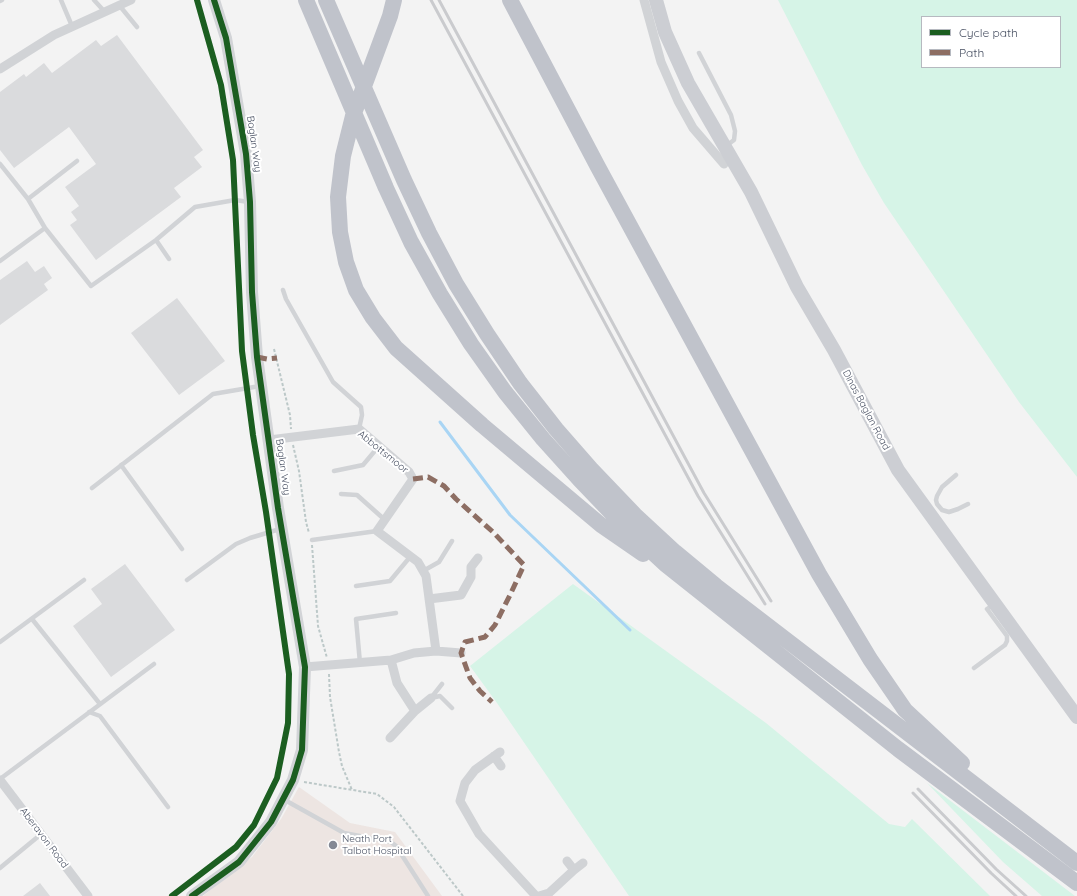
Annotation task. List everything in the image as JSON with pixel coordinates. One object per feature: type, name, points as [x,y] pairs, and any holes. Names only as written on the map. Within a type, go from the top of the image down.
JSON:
[{"type":"highway","points":[[306,0],[374,161],[411,242],[440,294],[471,344],[505,392],[543,439],[578,479],[665,564],[898,749],[1077,882]]},
{"type":"highway","points":[[326,0],[404,180],[429,233],[456,284],[520,383],[556,429],[591,469],[635,515],[681,557],[781,637],[1006,808],[1077,864]]},
{"type":"highway","points":[[394,0],[390,16],[353,116],[343,156],[338,197],[340,232],[346,262],[356,290],[373,318],[396,348],[482,425],[601,525],[707,597]]},
{"type":"highway","points":[[510,0],[819,574],[870,659],[905,710],[964,765],[1006,808]]},
{"type":"main road","name":"Dinas Baglan Road","points":[[656,0],[665,32],[688,83],[751,192],[796,287],[834,350],[898,470],[935,511],[994,604],[1077,717]]},
{"type":"street","points":[[0,68],[54,35],[119,4],[131,0]]},
{"type":"street","name":"Baglan Way","points":[[192,896],[239,862],[271,822],[293,780],[302,750],[305,668],[260,386],[252,292],[250,202],[246,154],[228,46],[214,0]]},
{"type":"street","points":[[644,0],[661,62],[678,101],[693,128],[724,164]]},
{"type":"street","name":"Abbottsmoor","points":[[269,440],[359,429],[409,472],[413,480],[377,531]]},
{"type":"street","points":[[377,531],[418,562],[426,576],[436,651]]},
{"type":"street","points":[[429,599],[460,595],[471,577],[471,567],[478,558]]},
{"type":"street","points":[[305,668],[391,660],[414,653],[436,651],[461,653]]},
{"type":"street","points":[[391,660],[397,683],[415,711]]},
{"type":"street","points":[[390,738],[415,711],[431,698]]},
{"type":"street","points":[[501,766],[497,754],[475,770],[465,783],[460,801],[479,834],[537,896],[549,893],[583,863]]},
{"type":"street","name":"Aberavon Road","points":[[0,780],[40,835],[88,896]]},
{"type":"street","points":[[567,861],[574,870]]},
{"type":"lane","points":[[61,0],[72,26]]},
{"type":"lane","points":[[94,0],[104,11]]},
{"type":"lane","points":[[119,4],[137,27]]},
{"type":"lane","points":[[698,53],[731,116],[735,131],[734,140],[725,147]]},
{"type":"lane","points":[[28,199],[77,161]]},
{"type":"lane","points":[[0,164],[28,199],[45,228],[91,286],[156,240],[195,207],[235,200],[250,202]]},
{"type":"lane","points":[[0,261],[45,228]]},
{"type":"lane","points":[[156,240],[169,259]]},
{"type":"lane","points":[[283,290],[286,299],[333,382],[360,407],[362,416],[359,429]]},
{"type":"lane","points":[[92,488],[213,394],[260,386]]},
{"type":"lane","points":[[334,471],[363,465],[378,446]]},
{"type":"lane","points":[[121,465],[182,549]]},
{"type":"lane","points":[[956,475],[939,490],[935,511],[942,510],[949,512],[968,504]]},
{"type":"lane","points":[[341,494],[357,495],[385,520]]},
{"type":"lane","points":[[187,580],[236,544],[250,538],[282,529]]},
{"type":"lane","points":[[312,540],[377,531]]},
{"type":"lane","points":[[423,571],[439,562],[452,541]]},
{"type":"lane","points":[[356,586],[390,581],[410,557]]},
{"type":"lane","points":[[0,642],[84,580]]},
{"type":"lane","points":[[974,668],[1005,645],[1007,641],[1007,636],[987,609],[994,604]]},
{"type":"lane","points":[[360,663],[356,619],[396,613]]},
{"type":"lane","points":[[32,619],[100,704]]},
{"type":"lane","points":[[0,780],[154,664]]},
{"type":"lane","points":[[431,698],[442,684]]},
{"type":"lane","points":[[431,698],[440,696],[452,708]]},
{"type":"lane","points":[[89,712],[100,716],[168,807]]},
{"type":"lane","points":[[283,799],[344,833],[391,842],[396,846],[428,896]]},
{"type":"lane","points":[[0,868],[40,835]]},
{"type":"path","points":[[274,349],[290,415],[292,438],[306,522],[312,540],[318,626],[329,666],[330,697],[339,752],[342,766],[352,790]]},
{"type":"path","points":[[293,780],[377,794],[394,807],[463,896]]},
{"type":"shaded area","name":"Neath Port Talbot Hospital","points":[[299,787],[350,823],[395,832],[442,896],[203,896],[252,857],[281,819]]},
{"type":"green space","points":[[778,0],[1077,0],[1077,477],[1019,402],[884,203],[862,165]]},
{"type":"green space","points":[[573,584],[766,723],[889,824],[905,827],[912,819],[990,896],[629,896],[470,666]]},
{"type":"green space","points":[[927,783],[1075,896],[1042,896],[1003,862]]},
{"type":"building","points":[[117,35],[203,150],[194,157],[202,167],[174,188],[181,197],[96,260],[70,225],[77,220],[71,212],[79,206],[65,187],[96,164],[69,127],[14,168],[0,150],[0,92],[24,74],[26,77],[44,63],[52,73],[96,40],[101,46]]},
{"type":"building","points":[[27,261],[35,272],[44,266],[52,278],[44,284],[48,290],[0,325],[0,280]]},
{"type":"building","points":[[177,298],[225,361],[179,395],[131,333]]},
{"type":"building","points":[[125,564],[175,630],[111,677],[73,626],[102,604],[91,589]]},
{"type":"building","points":[[40,883],[50,896],[23,896]]},
{"type":"waterway","points":[[440,422],[510,515],[630,630]]},
{"type":"railway","points":[[431,0],[698,496],[765,604]]},
{"type":"railway","points":[[439,0],[704,493],[771,601]]},
{"type":"railway","points":[[918,789],[996,869],[1026,896]]},
{"type":"railway","points":[[913,793],[991,873],[1016,896]]},
{"type":"marked path","points":[[257,357],[267,359],[277,358]]},
{"type":"marked path","points":[[413,479],[428,477],[444,486],[456,499],[493,532],[524,565],[495,625],[485,637],[465,642],[461,653],[470,678],[480,691],[492,702]]},
{"type":"cycle path","points":[[172,896],[236,847],[254,825],[277,778],[288,723],[289,674],[266,512],[253,435],[242,351],[233,160],[221,85],[197,0]]},
{"type":"cycle path","points":[[192,896],[239,862],[271,822],[293,780],[302,750],[305,667],[278,508],[257,357],[252,292],[250,202],[246,154],[226,38],[214,0]]},
{"type":"place","name":"Neath Port Talbot Hospital","points":[[333,845]]}]
